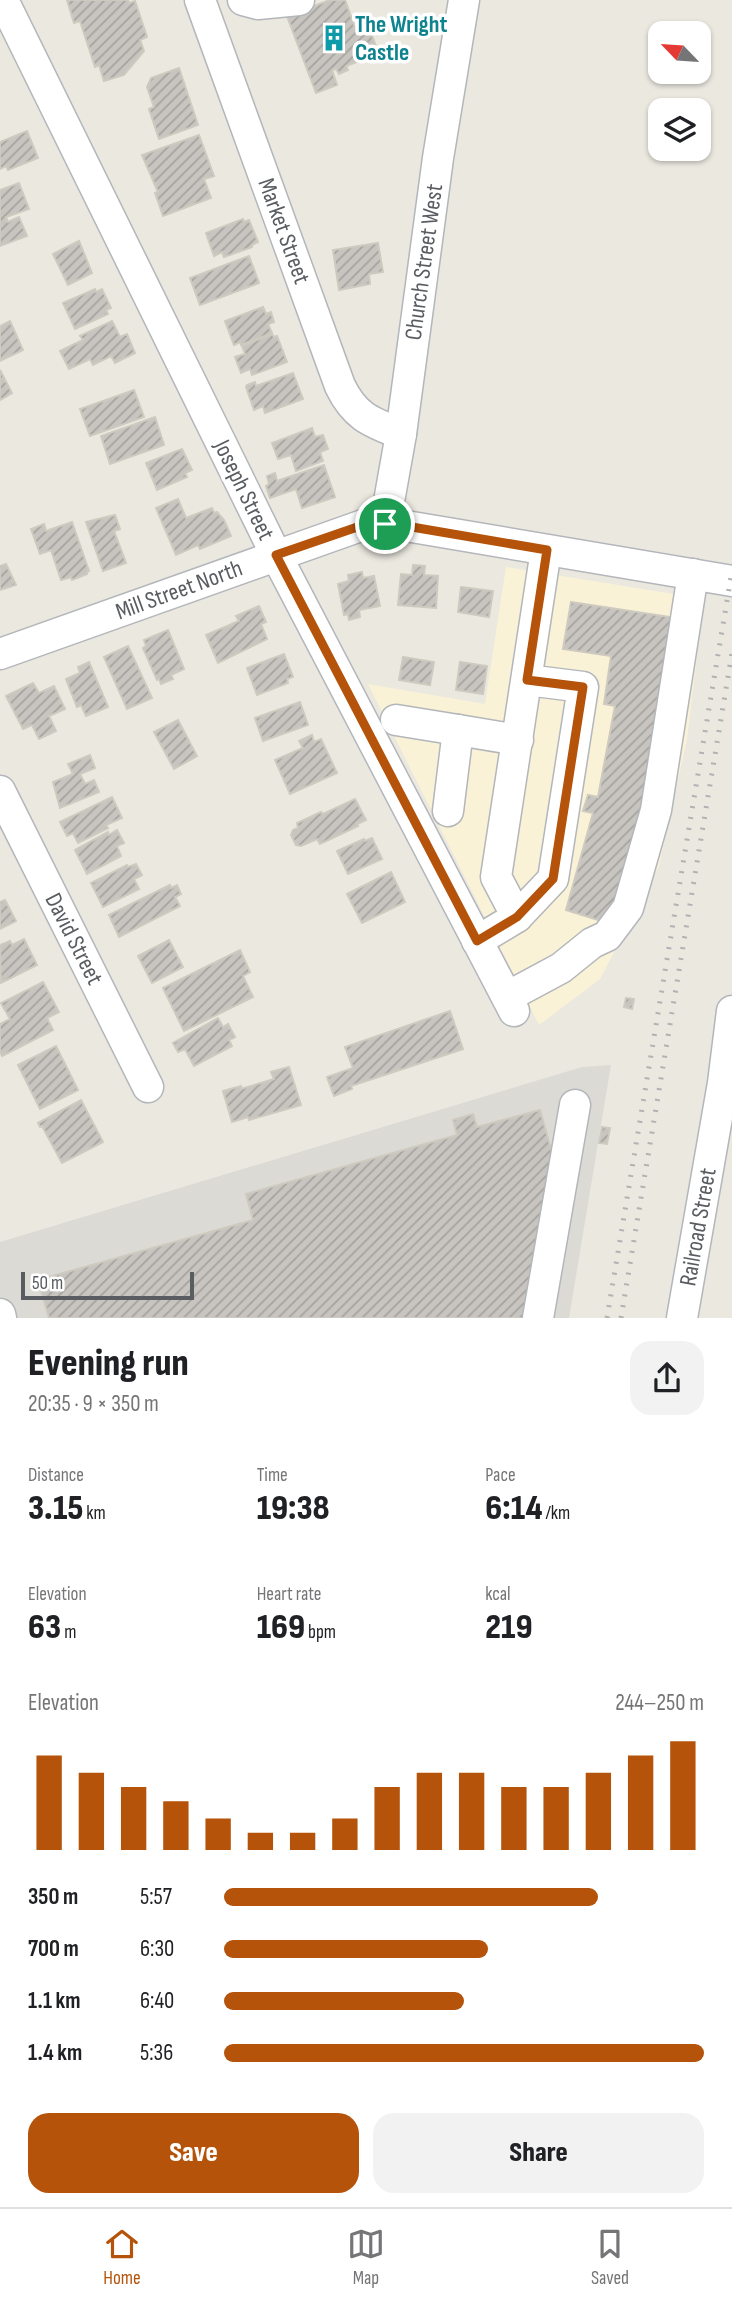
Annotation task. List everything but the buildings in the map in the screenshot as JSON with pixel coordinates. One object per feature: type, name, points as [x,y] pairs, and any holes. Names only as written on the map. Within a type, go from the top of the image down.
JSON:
[{"type":"street","name":"Joseph Street","points":[[3,0],[276,555],[511,1004],[592,943],[607,936],[628,908],[656,810],[693,574]]},
{"type":"street","name":"Market Street","points":[[200,0],[340,386],[348,402],[363,418],[401,435]]},
{"type":"street","points":[[243,0],[258,4],[299,0]]},
{"type":"street","name":"Church Street West","points":[[385,524],[401,435],[438,158],[464,0]]},
{"type":"street","name":"Mill Street North","points":[[0,654],[366,524],[385,524],[732,581]]},
{"type":"street","points":[[517,917],[496,877],[547,550]]},
{"type":"street","points":[[477,941],[517,917],[553,879],[583,687],[527,680]]},
{"type":"street","points":[[396,720],[518,740]]},
{"type":"street","points":[[447,811],[458,730]]},
{"type":"street","name":"David Street","points":[[0,791],[148,1087]]},
{"type":"street","name":"Railroad Street","points":[[682,1318],[727,1081],[732,1011]]},
{"type":"street","points":[[538,1318],[575,1105]]},
{"type":"shaded area","points":[[506,567],[704,599],[687,739],[659,866],[600,979],[539,1025],[368,684],[485,704]]},
{"type":"shaded area","points":[[611,1065],[569,1318],[0,1318],[0,1242],[582,1067]]},
{"type":"railway","points":[[607,1318],[732,571]]},
{"type":"railway","points":[[621,1318],[732,653]]},
{"type":"place","name":"The Wright Castle","points":[[334,38]]},
{"type":"route","points":[[366,524],[385,524],[547,550],[527,680],[583,687],[553,879],[517,917],[477,941],[276,555],[366,524]]}]
